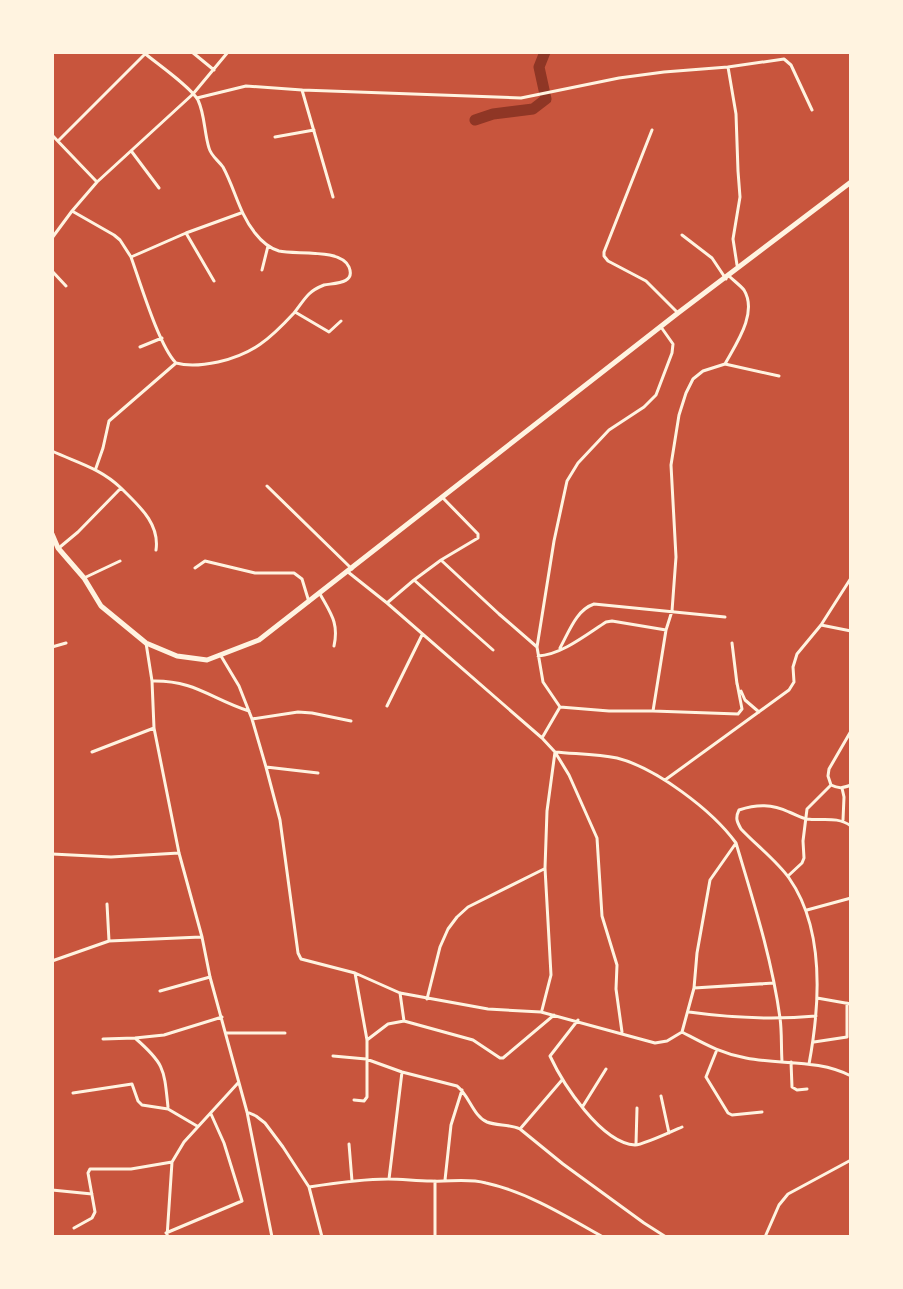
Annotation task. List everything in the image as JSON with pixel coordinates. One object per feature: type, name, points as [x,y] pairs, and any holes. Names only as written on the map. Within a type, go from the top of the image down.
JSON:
[{"type":"highway","points":[[52,534],[58,548],[84,578],[101,606],[146,643],[167,654],[207,660],[259,640],[678,313],[851,183]]},
{"type":"street","points":[[192,52],[214,70]]},
{"type":"street","points":[[52,238],[97,182],[195,96],[228,52]]},
{"type":"street","points":[[58,141],[144,53],[195,96],[203,113],[210,152],[223,168],[241,213],[268,246],[289,253],[313,252],[337,258],[349,266],[345,281],[315,289],[266,342],[248,353],[196,365],[176,363],[109,421],[96,468]]},
{"type":"street","points":[[195,96],[246,86],[521,98],[619,78],[784,59],[788,61],[812,110]]},
{"type":"street","points":[[728,67],[736,114],[740,188],[733,239],[738,269]]},
{"type":"street","points":[[302,90],[333,197]]},
{"type":"street","points":[[275,137],[314,130]]},
{"type":"street","points":[[652,130],[604,256],[646,281],[678,313]]},
{"type":"street","points":[[52,135],[97,182]]},
{"type":"street","points":[[131,151],[159,188]]},
{"type":"street","points":[[72,211],[120,240],[131,257],[162,338],[176,363]]},
{"type":"street","points":[[131,257],[241,213]]},
{"type":"street","points":[[186,233],[214,281]]},
{"type":"street","points":[[682,235],[712,258],[743,289],[748,300],[743,329],[725,364]]},
{"type":"street","points":[[262,270],[268,246]]},
{"type":"street","points":[[52,271],[66,286]]},
{"type":"street","points":[[295,312],[329,332],[341,321]]},
{"type":"street","points":[[560,707],[543,682],[537,647],[567,481],[602,436],[656,395],[670,362],[673,344],[661,327]]},
{"type":"street","points":[[140,347],[162,338]]},
{"type":"street","points":[[653,711],[672,611],[676,557],[671,465],[686,393],[693,379],[703,371],[725,364],[779,376]]},
{"type":"street","points":[[52,451],[109,476],[151,522],[157,537],[156,550]]},
{"type":"street","points":[[267,486],[350,570],[555,752],[569,775],[597,838],[602,916],[617,961],[616,989],[622,1033]]},
{"type":"street","points":[[58,548],[121,488]]},
{"type":"street","points":[[387,603],[441,560],[476,540],[478,534],[442,497]]},
{"type":"street","points":[[441,560],[537,647]]},
{"type":"street","points":[[84,578],[120,561]]},
{"type":"street","points":[[195,568],[205,561],[255,573],[294,573],[302,579],[309,602]]},
{"type":"street","points":[[665,780],[793,686],[797,654],[821,625],[851,578]]},
{"type":"street","points":[[414,580],[493,650]]},
{"type":"street","points":[[319,594],[332,614],[337,629],[334,646]]},
{"type":"street","points":[[560,648],[579,614],[588,605],[725,617]]},
{"type":"street","points":[[538,656],[573,644],[606,622],[666,630]]},
{"type":"street","points":[[821,625],[851,631]]},
{"type":"street","points":[[387,706],[422,635]]},
{"type":"street","points":[[52,647],[66,643]]},
{"type":"street","points":[[146,643],[152,681],[154,728],[179,853],[247,1112],[272,1237]]},
{"type":"street","points":[[560,707],[738,714],[742,709],[732,643]]},
{"type":"street","points":[[221,656],[237,679],[266,767],[280,820],[299,957],[304,961],[355,973],[400,993],[427,999],[488,1009],[541,1012],[655,1043],[667,1041],[682,1032],[689,1012],[710,880],[736,843]]},
{"type":"street","points":[[152,681],[183,683],[249,711]]},
{"type":"street","points":[[737,683],[745,700],[759,712]]},
{"type":"street","points":[[542,738],[560,707]]},
{"type":"street","points":[[252,719],[298,712],[351,721]]},
{"type":"street","points":[[92,752],[154,728]]},
{"type":"street","points":[[831,785],[829,769],[851,731]]},
{"type":"street","points":[[555,752],[615,758],[634,764],[665,780],[723,825],[736,843],[774,983],[782,1061]]},
{"type":"street","points":[[541,1012],[551,975],[545,868],[547,811],[555,752]]},
{"type":"street","points":[[266,767],[318,773]]},
{"type":"street","points":[[831,785],[842,788],[851,785]]},
{"type":"street","points":[[788,876],[802,863],[805,819],[810,804],[831,785]]},
{"type":"street","points":[[842,788],[843,820]]},
{"type":"street","points":[[809,1064],[817,998],[813,933],[807,910],[788,876],[741,829],[736,815],[744,808],[766,805],[779,807],[805,819],[843,820],[851,826]]},
{"type":"street","points":[[52,854],[111,857],[179,853]]},
{"type":"street","points":[[427,999],[440,947],[457,917],[468,907],[545,868]]},
{"type":"street","points":[[807,910],[851,898]]},
{"type":"street","points":[[107,904],[109,941]]},
{"type":"street","points":[[52,961],[109,941],[202,937]]},
{"type":"street","points":[[354,1100],[367,1099],[367,1040],[355,973]]},
{"type":"street","points":[[160,991],[210,977]]},
{"type":"street","points":[[694,988],[774,983]]},
{"type":"street","points":[[400,993],[404,1021]]},
{"type":"street","points":[[813,1042],[847,1037],[849,1004],[817,998]]},
{"type":"street","points":[[689,1012],[734,1018],[816,1016]]},
{"type":"street","points":[[367,1040],[388,1024],[404,1021],[473,1040],[503,1058],[554,1015]]},
{"type":"street","points":[[103,1039],[164,1035],[222,1017]]},
{"type":"street","points":[[578,1020],[550,1054],[563,1079],[599,1126],[624,1142],[636,1145],[682,1127]]},
{"type":"street","points":[[682,1032],[717,1051],[749,1059],[809,1064],[851,1076]]},
{"type":"street","points":[[226,1033],[285,1033]]},
{"type":"street","points":[[135,1038],[159,1061],[168,1109]]},
{"type":"street","points":[[717,1051],[706,1077],[725,1111],[732,1115],[762,1112]]},
{"type":"street","points":[[333,1056],[366,1059],[457,1086],[484,1120],[520,1129],[563,1164],[666,1237]]},
{"type":"street","points":[[791,1062],[792,1087],[807,1089]]},
{"type":"street","points":[[846,1073],[851,1068]]},
{"type":"street","points":[[583,1106],[606,1069]]},
{"type":"street","points":[[389,1179],[402,1072]]},
{"type":"street","points":[[520,1129],[563,1079]]},
{"type":"street","points":[[73,1093],[130,1083],[142,1105],[168,1109],[198,1126]]},
{"type":"street","points":[[211,1114],[224,1143],[242,1201],[167,1235],[172,1162],[184,1142],[238,1083]]},
{"type":"street","points":[[445,1180],[451,1125],[462,1090]]},
{"type":"street","points":[[661,1096],[669,1133]]},
{"type":"street","points":[[636,1145],[637,1108]]},
{"type":"street","points":[[247,1112],[265,1123],[309,1187],[322,1237]]},
{"type":"street","points":[[349,1144],[352,1181]]},
{"type":"street","points":[[765,1237],[779,1205],[788,1194],[851,1160]]},
{"type":"street","points":[[74,1228],[94,1215],[88,1173],[91,1168],[131,1169],[172,1162]]},
{"type":"street","points":[[309,1187],[389,1179],[484,1182],[507,1188],[564,1214],[603,1237]]},
{"type":"street","points":[[435,1181],[435,1237]]},
{"type":"street","points":[[52,1190],[92,1194]]},
{"type":"waterway","points":[[475,120],[493,114],[533,109],[546,99],[539,67],[545,52]]}]
